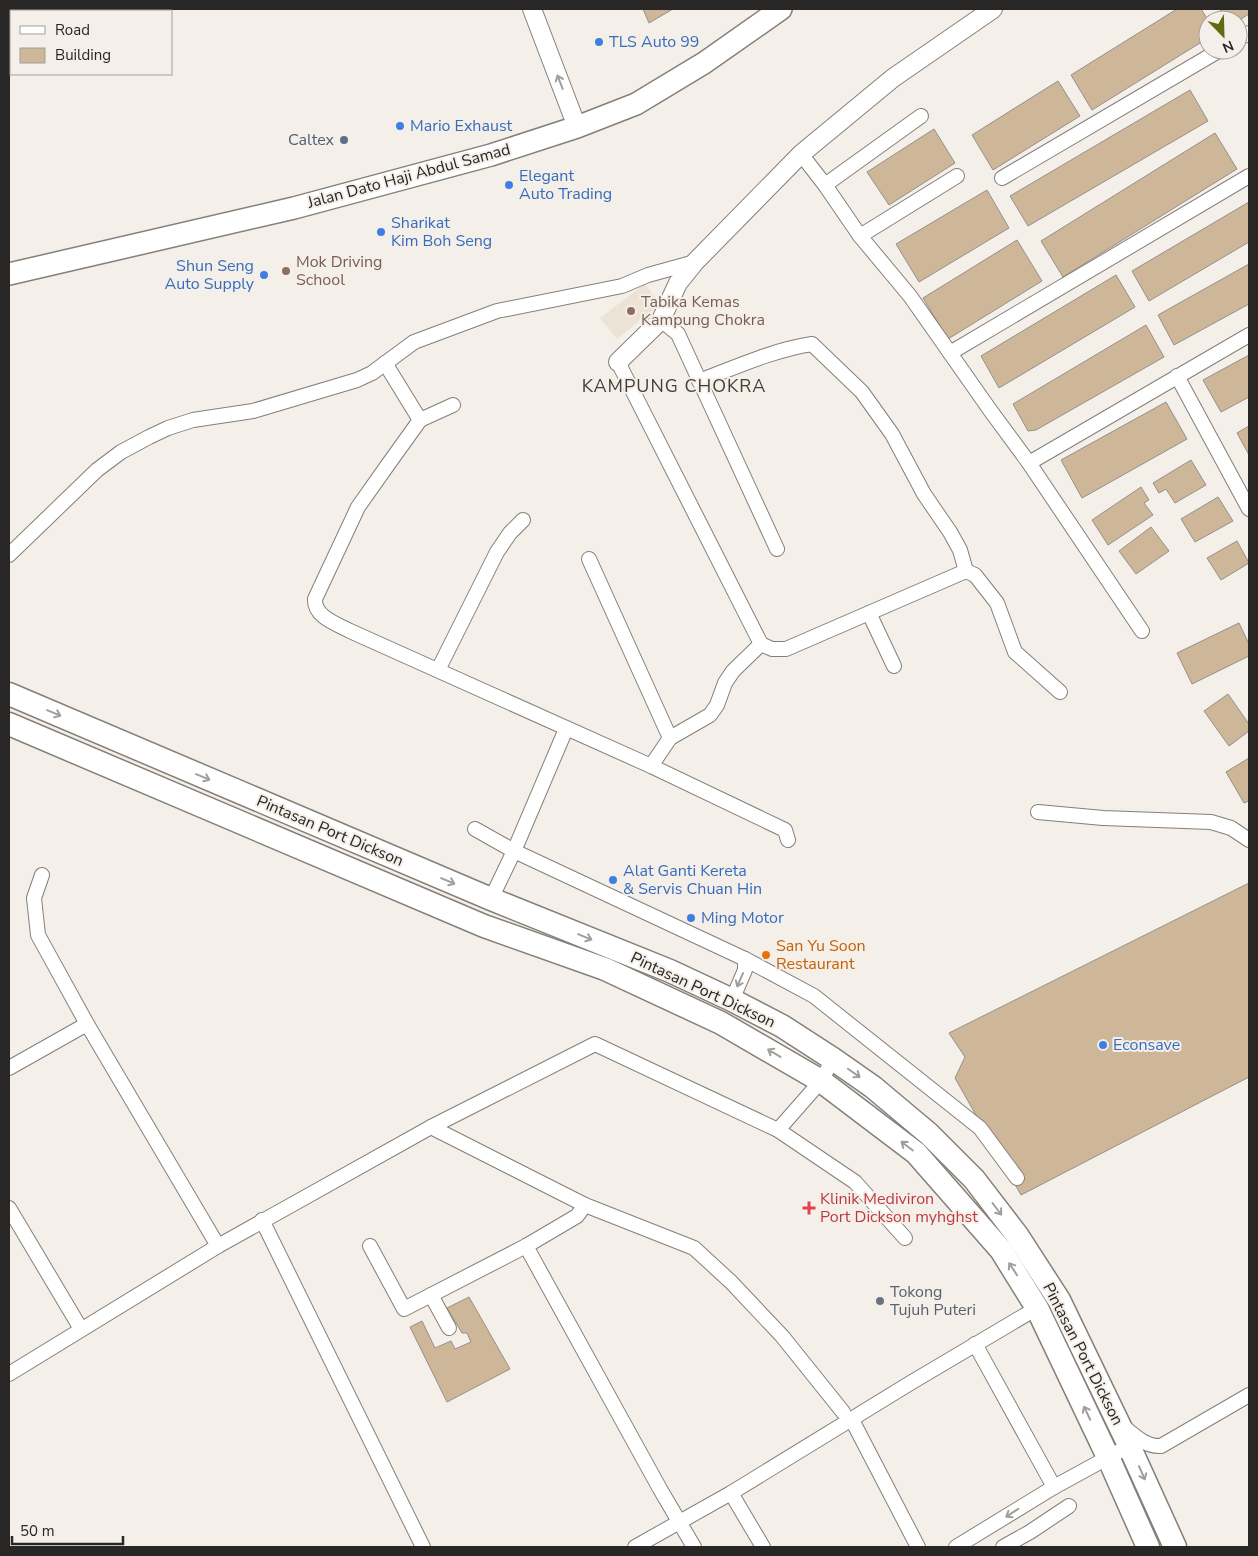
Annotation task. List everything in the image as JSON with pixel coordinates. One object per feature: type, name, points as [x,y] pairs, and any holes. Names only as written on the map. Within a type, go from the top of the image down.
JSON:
[{"type":"highway","name":"Pintasan Port Dickson","points":[[9,694],[491,900],[670,972],[732,1000],[782,1026],[833,1058],[873,1087],[929,1134],[974,1179],[1017,1235],[1059,1300],[1118,1422],[1175,1547]]},
{"type":"highway","name":"Pintasan Port Dickson","points":[[9,724],[484,926],[605,969],[721,1023],[821,1081],[916,1153],[1000,1250],[1037,1308],[1108,1457],[1148,1547]]},
{"type":"highway","points":[[396,888],[474,911],[484,908],[491,900]]},
{"type":"highway","points":[[491,900],[493,911],[502,919],[568,946],[605,969]]},
{"type":"main road","name":"Jalan Dato Haji Abdul Samad","points":[[9,274],[294,208],[491,155],[577,127],[636,104],[704,63],[781,9]]},
{"type":"street","points":[[532,9],[577,127]]},
{"type":"street","points":[[993,9],[893,78],[801,154],[695,262],[678,283],[660,320],[618,362],[761,644],[772,649],[786,649],[966,571],[975,575],[998,603],[1015,652],[1060,692]]},
{"type":"street","points":[[1002,178],[1203,60]]},
{"type":"street","points":[[825,185],[921,116]]},
{"type":"street","points":[[801,154],[860,236],[910,296],[1029,463],[1142,631]]},
{"type":"street","points":[[860,236],[957,176]]},
{"type":"street","points":[[950,353],[1249,176]]},
{"type":"street","points":[[9,555],[97,470],[121,452],[168,428],[193,420],[253,411],[357,380],[372,373],[414,342],[497,310],[622,286],[648,275],[695,262]]},
{"type":"street","points":[[660,320],[678,334],[778,549]]},
{"type":"street","points":[[1029,463],[1249,335]]},
{"type":"street","points":[[699,381],[765,356],[812,344],[862,392],[892,434],[924,494],[960,550],[966,571]]},
{"type":"street","points":[[385,363],[420,420]]},
{"type":"street","points":[[1177,376],[1249,509]]},
{"type":"street","points":[[452,405],[420,420],[358,507],[315,599],[319,612],[328,620],[651,766],[785,830],[788,840]]},
{"type":"street","points":[[438,670],[497,552],[510,533],[523,520]]},
{"type":"street","points":[[589,559],[670,738]]},
{"type":"street","points":[[869,613],[894,666]]},
{"type":"street","points":[[651,766],[670,738],[710,715],[717,705],[725,683],[734,670],[761,644]]},
{"type":"street","points":[[491,900],[566,729]]},
{"type":"street","points":[[1038,812],[1103,818],[1211,822],[1231,828],[1249,840]]},
{"type":"street","points":[[475,829],[514,850],[744,959],[814,996],[980,1128],[1017,1178]]},
{"type":"street","points":[[42,875],[34,898],[38,935],[218,1246]]},
{"type":"street","points":[[732,1000],[745,970],[744,959]]},
{"type":"street","points":[[9,1068],[88,1024]]},
{"type":"street","points":[[9,1374],[262,1220],[431,1127],[595,1044],[778,1130],[855,1182],[905,1238]]},
{"type":"street","points":[[778,1130],[821,1081],[833,1058]]},
{"type":"street","points":[[431,1127],[585,1205],[694,1248],[731,1282],[782,1336],[848,1416],[918,1547]]},
{"type":"street","points":[[370,1246],[404,1309],[526,1246],[577,1216],[585,1205]]},
{"type":"street","points":[[9,1208],[81,1329]]},
{"type":"street","points":[[262,1220],[423,1547]]},
{"type":"street","points":[[526,1246],[694,1547]]},
{"type":"street","points":[[431,1295],[449,1328]]},
{"type":"street","points":[[635,1547],[732,1493],[848,1416],[1037,1308]]},
{"type":"street","points":[[975,1344],[1054,1487]]},
{"type":"street","points":[[1118,1422],[1145,1443],[1161,1446],[1249,1395]]},
{"type":"street","points":[[956,1547],[1054,1487],[1129,1446]]},
{"type":"street","points":[[732,1493],[763,1547]]},
{"type":"street","points":[[1002,1547],[1030,1532],[1069,1506]]},
{"type":"shaded area","name":"Tabika Kemas Kampung Chokra","points":[[645,284],[660,304],[617,339],[600,318]]},
{"type":"building","points":[[643,9],[673,9],[649,23]]},
{"type":"building","points":[[1177,9],[1202,10],[1198,10],[1198,44],[1092,110],[1071,75]]},
{"type":"building","points":[[1249,9],[1249,14],[1248,10],[1221,10]]},
{"type":"building","points":[[1058,81],[1080,116],[993,170],[972,135]]},
{"type":"building","points":[[1190,90],[1208,121],[1028,226],[1010,196]]},
{"type":"building","points":[[934,129],[955,163],[889,205],[867,172]]},
{"type":"building","points":[[1215,133],[1237,169],[1063,277],[1041,241]]},
{"type":"building","points":[[987,190],[1009,228],[919,282],[896,244]]},
{"type":"building","points":[[1249,202],[1249,242],[1149,301],[1132,271]]},
{"type":"building","points":[[1017,240],[1042,281],[948,339],[923,298]]},
{"type":"building","points":[[1249,264],[1249,304],[1174,345],[1158,315]]},
{"type":"building","points":[[1116,275],[1135,307],[999,388],[981,356]]},
{"type":"building","points":[[1146,325],[1164,357],[1036,430],[1028,431],[1013,404]]},
{"type":"building","points":[[1249,355],[1249,397],[1221,412],[1203,380]]},
{"type":"building","points":[[1166,402],[1187,439],[1082,498],[1061,460]]},
{"type":"building","points":[[1249,426],[1249,455],[1237,433]]},
{"type":"building","points":[[1191,460],[1206,485],[1175,503],[1166,489],[1159,493],[1153,483]]},
{"type":"building","points":[[1141,487],[1149,500],[1144,503],[1153,515],[1108,545],[1092,520]]},
{"type":"building","points":[[1218,497],[1233,521],[1195,542],[1181,519]]},
{"type":"building","points":[[1151,527],[1169,551],[1136,574],[1119,551]]},
{"type":"building","points":[[1237,541],[1249,563],[1221,580],[1207,558]]},
{"type":"building","points":[[1239,623],[1249,644],[1249,656],[1192,684],[1177,653]]},
{"type":"building","points":[[1228,694],[1249,724],[1249,731],[1229,746],[1204,711]]},
{"type":"building","points":[[1249,758],[1249,801],[1244,803],[1226,772]]},
{"type":"building","name":"Econsave","points":[[1249,883],[1249,1077],[1021,1195],[955,1078],[965,1057],[949,1033]]},
{"type":"building","points":[[469,1297],[510,1369],[447,1402],[410,1327],[422,1321],[435,1348],[451,1341],[455,1349],[471,1342],[467,1333],[462,1333],[447,1308]]},
{"type":"place","name":"TLS Auto 99","points":[[599,42]]},
{"type":"place","name":"Mario Exhaust","points":[[400,126]]},
{"type":"place","name":"Caltex","points":[[344,140]]},
{"type":"place","name":"Elegant Auto Trading","points":[[509,185]]},
{"type":"place","name":"Sharikat Kim Boh Seng","points":[[381,232]]},
{"type":"place","name":"Mok Driving School","points":[[286,271]]},
{"type":"place","name":"Shun Seng Auto Supply","points":[[264,275]]},
{"type":"place","name":"Tabika Kemas Kampung Chokra","points":[[631,311]]},
{"type":"place","name":"Alat Ganti Kereta & Servis Chuan Hin","points":[[613,880]]},
{"type":"place","name":"Ming Motor","points":[[691,918]]},
{"type":"place","name":"San Yu Soon Restaurant","points":[[766,955]]},
{"type":"place","name":"Econsave","points":[[1103,1045]]},
{"type":"place","name":"Klinik Mediviron Port Dickson myhghst","points":[[809,1208]]},
{"type":"place","name":"Tokong Tujuh Puteri","points":[[880,1301]]},
{"type":"district","name":"KAMPUNG CHOKRA","points":[[674,386]]}]
